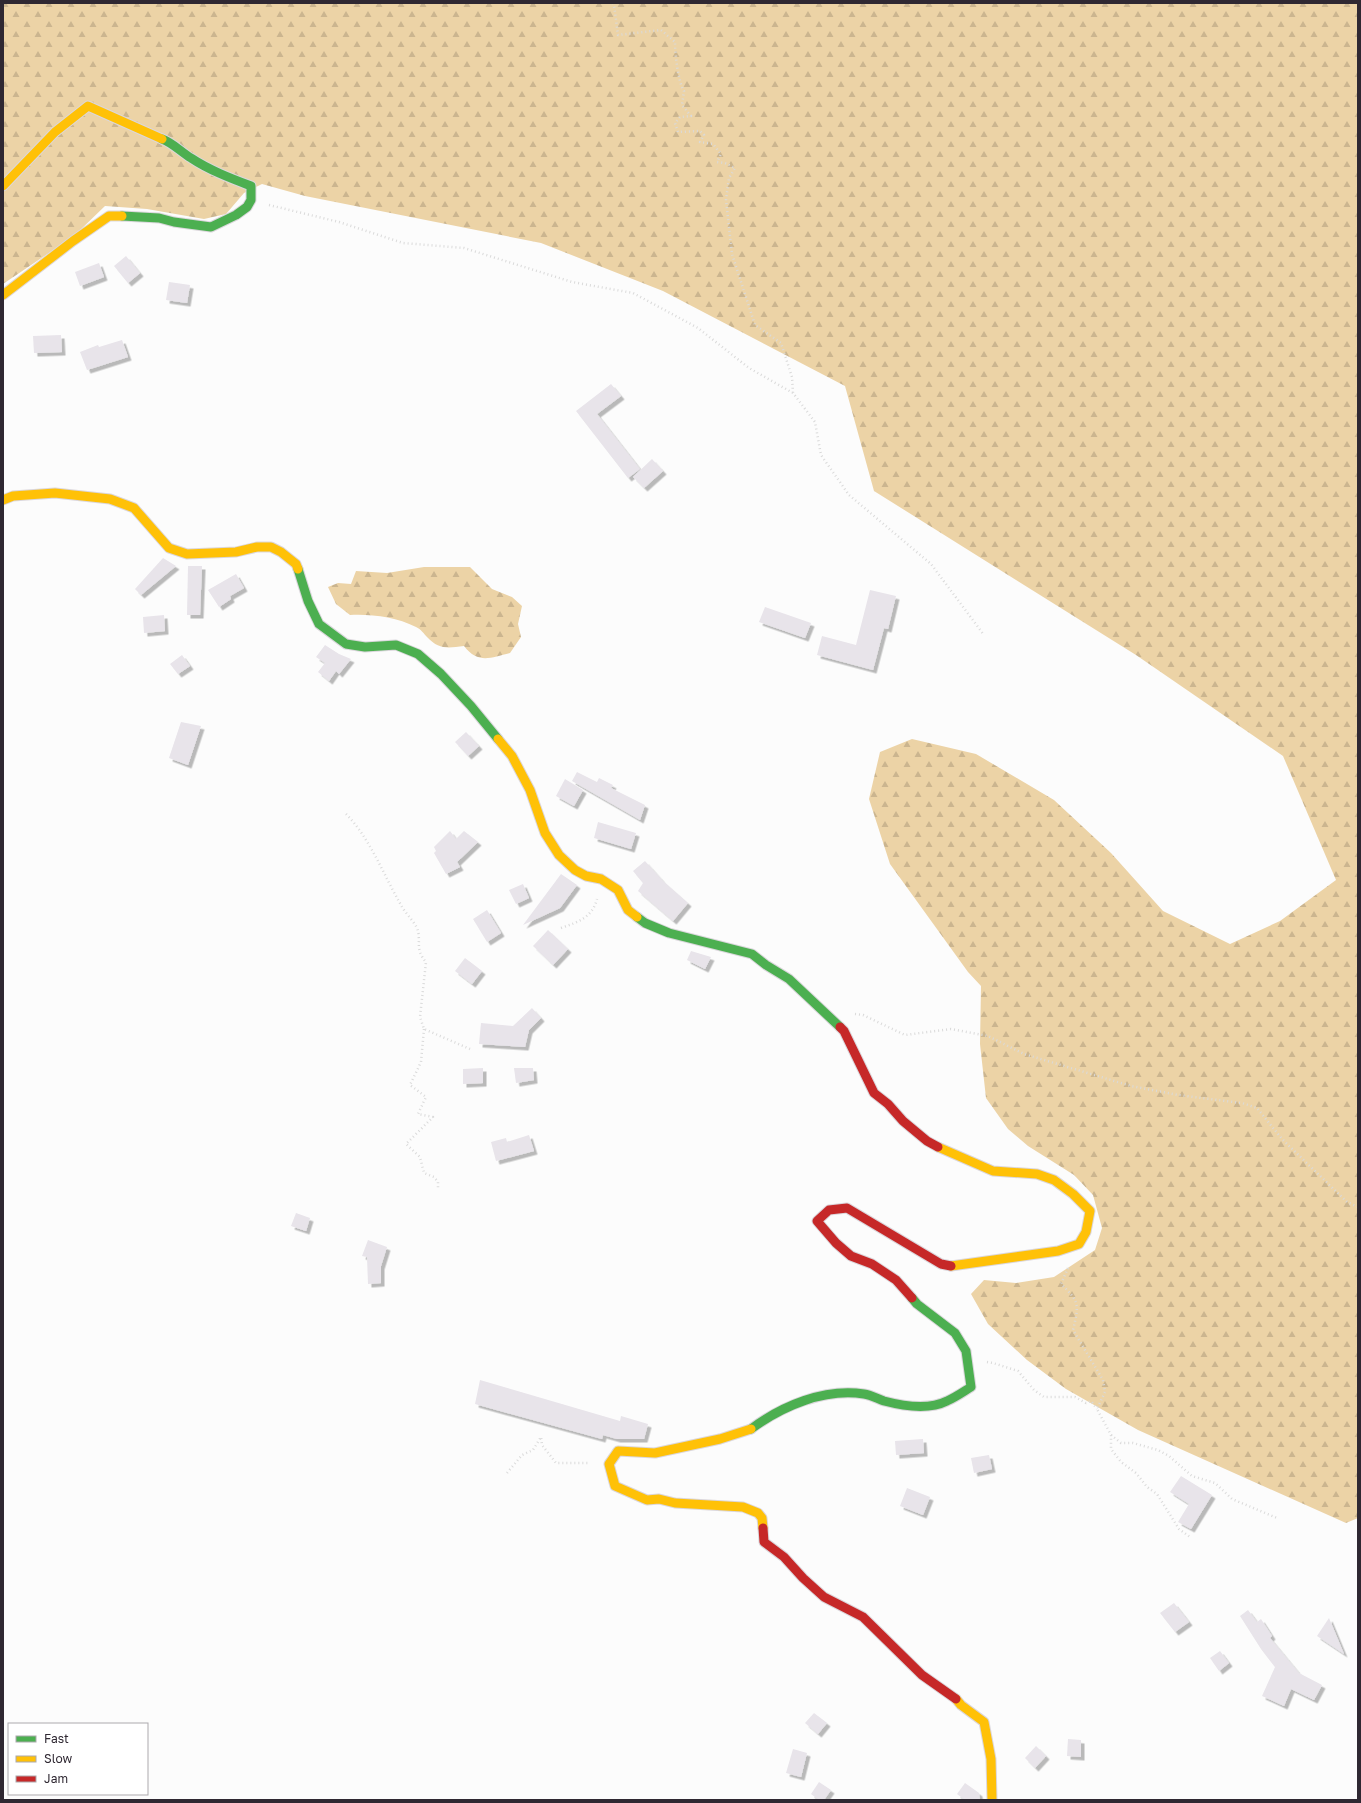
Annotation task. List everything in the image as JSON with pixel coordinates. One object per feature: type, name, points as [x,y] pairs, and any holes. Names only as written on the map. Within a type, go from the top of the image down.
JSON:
[{"type":"street","points":[[3,186],[55,132],[88,106],[170,142],[190,158],[216,172],[251,186],[251,200],[247,207],[236,215],[211,227],[174,222],[159,218],[109,216],[73,241],[3,295]]},
{"type":"street","points":[[3,500],[13,496],[55,493],[110,499],[134,508],[169,548],[187,554],[236,552],[257,547],[271,547],[281,552],[296,564],[308,601],[319,624],[346,644],[365,647],[396,645],[418,654],[441,674],[471,706],[512,756],[530,790],[545,833],[559,855],[575,870],[586,876],[601,879],[618,890],[628,910],[645,923],[668,933],[752,954],[766,965],[789,979],[844,1031],[868,1076],[874,1093],[888,1104],[903,1121],[927,1141],[952,1154],[993,1171],[1037,1174],[1054,1180],[1073,1194],[1090,1212],[1086,1232],[1079,1244],[1058,1251],[954,1266],[941,1264],[854,1214],[847,1208],[829,1210],[817,1221],[836,1243],[851,1256],[872,1264],[896,1280],[917,1304],[955,1333],[966,1351],[971,1387],[946,1402],[919,1407],[885,1401],[865,1394],[835,1393],[793,1404],[763,1419],[751,1429],[726,1437],[655,1453],[618,1451],[609,1464],[615,1486],[647,1500],[659,1499],[675,1503],[703,1506],[742,1507],[758,1513],[762,1518],[764,1542],[784,1557],[803,1578],[824,1597],[863,1618],[922,1675],[954,1697],[961,1705],[984,1722],[991,1759],[992,1800]]},
{"type":"path","points":[[613,3],[618,35],[661,30],[675,42],[675,53],[678,64],[680,84],[684,90],[682,105],[691,116],[680,117],[675,123],[678,132],[700,131],[704,135],[700,142],[713,144],[721,154],[717,162],[725,163],[734,168],[729,178],[726,200],[732,254],[756,325],[781,342],[792,377],[793,393]]},
{"type":"path","points":[[251,200],[339,222],[404,243],[464,248],[572,282],[633,293],[698,328],[749,368],[793,393],[815,422],[821,455],[849,495],[931,564],[984,635]]},
{"type":"path","points":[[346,814],[353,821],[378,862],[401,907],[417,928],[419,954],[426,962],[420,1017],[424,1029],[421,1062],[410,1085],[426,1097],[418,1114],[433,1117],[406,1144],[420,1157],[424,1173],[434,1177],[438,1182],[438,1188]]},
{"type":"path","points":[[561,928],[585,920],[595,907],[598,897]]},
{"type":"path","points":[[849,1013],[863,1015],[905,1035],[951,1029],[988,1036],[1024,1054],[1131,1086],[1178,1095],[1242,1103],[1257,1108],[1282,1139],[1347,1202],[1358,1207]]},
{"type":"path","points":[[424,1029],[470,1049]]},
{"type":"path","points":[[1058,1251],[1070,1262],[1061,1284],[1071,1294],[1078,1308],[1073,1330],[1103,1380],[1105,1392],[1097,1409]]},
{"type":"path","points":[[968,1368],[981,1362],[993,1362],[1018,1371],[1034,1390],[1044,1396],[1074,1398],[1086,1403],[1091,1401],[1111,1435],[1112,1449],[1121,1462],[1136,1473],[1147,1487],[1157,1494],[1179,1529],[1190,1537]]},
{"type":"path","points":[[1111,1435],[1122,1443],[1133,1443],[1158,1450],[1169,1456],[1192,1476],[1216,1483],[1232,1499],[1277,1518]]},
{"type":"path","points":[[507,1472],[522,1455],[534,1450],[541,1437],[542,1445],[556,1463],[609,1464]]},
{"type":"green space","points":[[3,3],[1358,3],[1358,1518],[1346,1523],[1138,1430],[1066,1389],[1027,1360],[988,1324],[971,1294],[984,1280],[1016,1283],[1054,1277],[1095,1250],[1102,1228],[1093,1195],[1074,1175],[1028,1146],[1008,1129],[986,1098],[980,1044],[981,986],[968,972],[890,864],[869,799],[880,752],[912,739],[976,754],[1054,800],[1111,853],[1163,911],[1230,944],[1280,921],[1336,880],[1283,756],[1136,655],[874,491],[845,386],[663,291],[541,243],[305,196],[262,184],[244,193],[226,214],[204,219],[147,209],[105,206],[74,236],[3,284]]},
{"type":"green space","points":[[424,567],[470,567],[492,589],[512,597],[522,606],[518,624],[521,637],[510,653],[490,658],[479,657],[469,652],[464,646],[440,646],[431,641],[418,628],[400,621],[367,615],[350,615],[336,604],[328,587],[338,583],[351,584],[356,571],[387,573]]},
{"type":"building","points":[[126,256],[140,273],[128,283],[114,266]]},
{"type":"building","points":[[99,263],[104,277],[80,286],[75,272]]},
{"type":"building","points":[[169,282],[190,285],[187,303],[166,300]]},
{"type":"building","points":[[61,335],[62,352],[34,353],[33,336]]},
{"type":"building","points":[[122,340],[128,357],[87,370],[80,352],[98,345],[99,347]]},
{"type":"building","points":[[611,384],[621,396],[597,414],[640,469],[628,478],[576,411]]},
{"type":"building","points":[[652,459],[663,471],[644,488],[633,477]]},
{"type":"building","points":[[163,558],[176,566],[141,595],[135,589]]},
{"type":"building","points":[[188,566],[202,566],[200,615],[187,615]]},
{"type":"building","points":[[236,574],[244,588],[230,596],[231,599],[219,607],[208,590]]},
{"type":"building","points":[[870,590],[896,596],[888,629],[884,628],[873,670],[817,655],[822,636],[856,645]]},
{"type":"building","points":[[765,607],[811,623],[805,638],[759,622]]},
{"type":"building","points":[[164,615],[165,631],[144,633],[143,617]]},
{"type":"building","points":[[325,645],[339,654],[351,659],[339,674],[336,671],[329,681],[318,672],[325,663],[316,657]]},
{"type":"building","points":[[182,655],[190,666],[178,674],[170,664]]},
{"type":"building","points":[[181,722],[201,726],[188,765],[169,758]]},
{"type":"building","points":[[466,732],[479,746],[468,756],[455,742]]},
{"type":"building","points":[[577,772],[597,782],[599,778],[613,785],[611,788],[645,805],[640,820],[572,781]]},
{"type":"building","points":[[565,779],[583,790],[574,806],[556,796]]},
{"type":"building","points":[[598,822],[636,833],[631,849],[594,838]]},
{"type":"building","points":[[450,831],[456,839],[464,831],[478,842],[457,862],[460,867],[446,874],[434,853],[436,851],[434,847]]},
{"type":"building","points":[[645,861],[663,881],[688,903],[673,921],[638,891],[643,883],[633,871]]},
{"type":"building","points":[[561,874],[577,885],[560,908],[523,925]]},
{"type":"building","points":[[523,884],[529,898],[516,904],[509,890]]},
{"type":"building","points":[[487,910],[501,933],[487,942],[473,919]]},
{"type":"building","points":[[548,930],[568,949],[553,965],[533,946]]},
{"type":"building","points":[[691,951],[711,957],[705,969],[687,960]]},
{"type":"building","points":[[465,958],[482,971],[472,984],[455,971]]},
{"type":"building","points":[[532,1008],[541,1018],[529,1030],[525,1047],[479,1044],[481,1023],[513,1026]]},
{"type":"building","points":[[483,1068],[483,1083],[463,1084],[463,1069]]},
{"type":"building","points":[[514,1068],[533,1068],[534,1080],[516,1083]]},
{"type":"building","points":[[529,1135],[534,1151],[496,1161],[491,1142],[506,1138],[507,1142]]},
{"type":"building","points":[[296,1213],[310,1218],[306,1231],[291,1226]]},
{"type":"building","points":[[368,1240],[387,1247],[381,1266],[381,1283],[368,1284],[367,1257],[362,1256]]},
{"type":"building","points":[[480,1380],[620,1421],[621,1416],[648,1424],[644,1439],[617,1439],[603,1435],[602,1439],[475,1404]]},
{"type":"building","points":[[923,1439],[924,1453],[896,1455],[895,1441]]},
{"type":"building","points":[[989,1455],[992,1469],[974,1473],[971,1458]]},
{"type":"building","points":[[1181,1476],[1212,1495],[1191,1529],[1178,1522],[1189,1504],[1170,1492]]},
{"type":"building","points":[[907,1488],[930,1497],[923,1515],[900,1506]]},
{"type":"building","points":[[1174,1603],[1189,1622],[1175,1632],[1160,1613]]},
{"type":"building","points":[[1248,1610],[1257,1622],[1261,1619],[1272,1636],[1270,1638],[1299,1673],[1322,1685],[1314,1700],[1291,1689],[1284,1706],[1262,1696],[1275,1667],[1261,1649],[1240,1616]]},
{"type":"building","points":[[1329,1618],[1344,1654],[1317,1636]]},
{"type":"building","points":[[1220,1651],[1229,1663],[1219,1671],[1210,1658]]},
{"type":"building","points":[[814,1713],[827,1723],[818,1734],[805,1723]]},
{"type":"building","points":[[1068,1739],[1081,1740],[1081,1757],[1067,1756]]},
{"type":"building","points":[[1036,1746],[1046,1756],[1035,1768],[1025,1758]]},
{"type":"building","points":[[793,1749],[807,1753],[801,1777],[786,1773]]},
{"type":"building","points":[[819,1782],[831,1790],[824,1800],[819,1800],[811,1794]]},
{"type":"building","points":[[965,1783],[979,1793],[980,1800],[965,1800],[957,1794]]},
{"type":"traffic: fast","points":[[122,216],[159,218],[174,222],[211,227],[236,215],[247,207],[251,200],[251,186],[205,166],[162,139]]},
{"type":"traffic: fast","points":[[298,569],[308,601],[319,624],[346,644],[365,647],[396,645],[418,654],[441,674],[471,706],[498,739]]},
{"type":"traffic: fast","points":[[637,917],[645,923],[669,933],[752,954],[766,965],[789,979],[840,1027]]},
{"type":"traffic: fast","points":[[751,1429],[790,1406],[819,1396],[849,1393],[864,1394],[891,1403],[908,1406],[932,1406],[947,1401],[971,1387],[966,1351],[955,1333],[917,1304],[912,1298]]},
{"type":"traffic: slow","points":[[3,186],[55,132],[88,106],[162,139]]},
{"type":"traffic: slow","points":[[3,295],[73,241],[109,216],[122,216]]},
{"type":"traffic: slow","points":[[3,500],[13,496],[55,493],[110,499],[134,508],[169,548],[187,554],[236,552],[257,547],[271,547],[281,552],[296,564],[298,569]]},
{"type":"traffic: slow","points":[[498,739],[512,756],[530,790],[545,833],[559,855],[575,870],[586,876],[601,879],[618,890],[628,910],[637,917]]},
{"type":"traffic: slow","points":[[938,1147],[993,1171],[1037,1174],[1054,1180],[1073,1194],[1090,1211],[1086,1232],[1079,1244],[1058,1251],[951,1266]]},
{"type":"traffic: slow","points":[[751,1429],[720,1439],[655,1453],[618,1451],[609,1464],[615,1486],[647,1500],[659,1499],[675,1503],[743,1507],[758,1513],[762,1518],[763,1528]]},
{"type":"traffic: slow","points":[[956,1699],[961,1705],[984,1722],[991,1759],[992,1800]]},
{"type":"traffic: jam","points":[[840,1027],[844,1031],[874,1093],[888,1104],[903,1121],[927,1141],[938,1147]]},
{"type":"traffic: jam","points":[[912,1298],[896,1280],[872,1264],[851,1256],[836,1243],[817,1221],[829,1210],[847,1208],[941,1264],[951,1266]]},
{"type":"traffic: jam","points":[[763,1528],[764,1542],[784,1557],[803,1578],[824,1597],[863,1617],[922,1675],[956,1699]]}]
